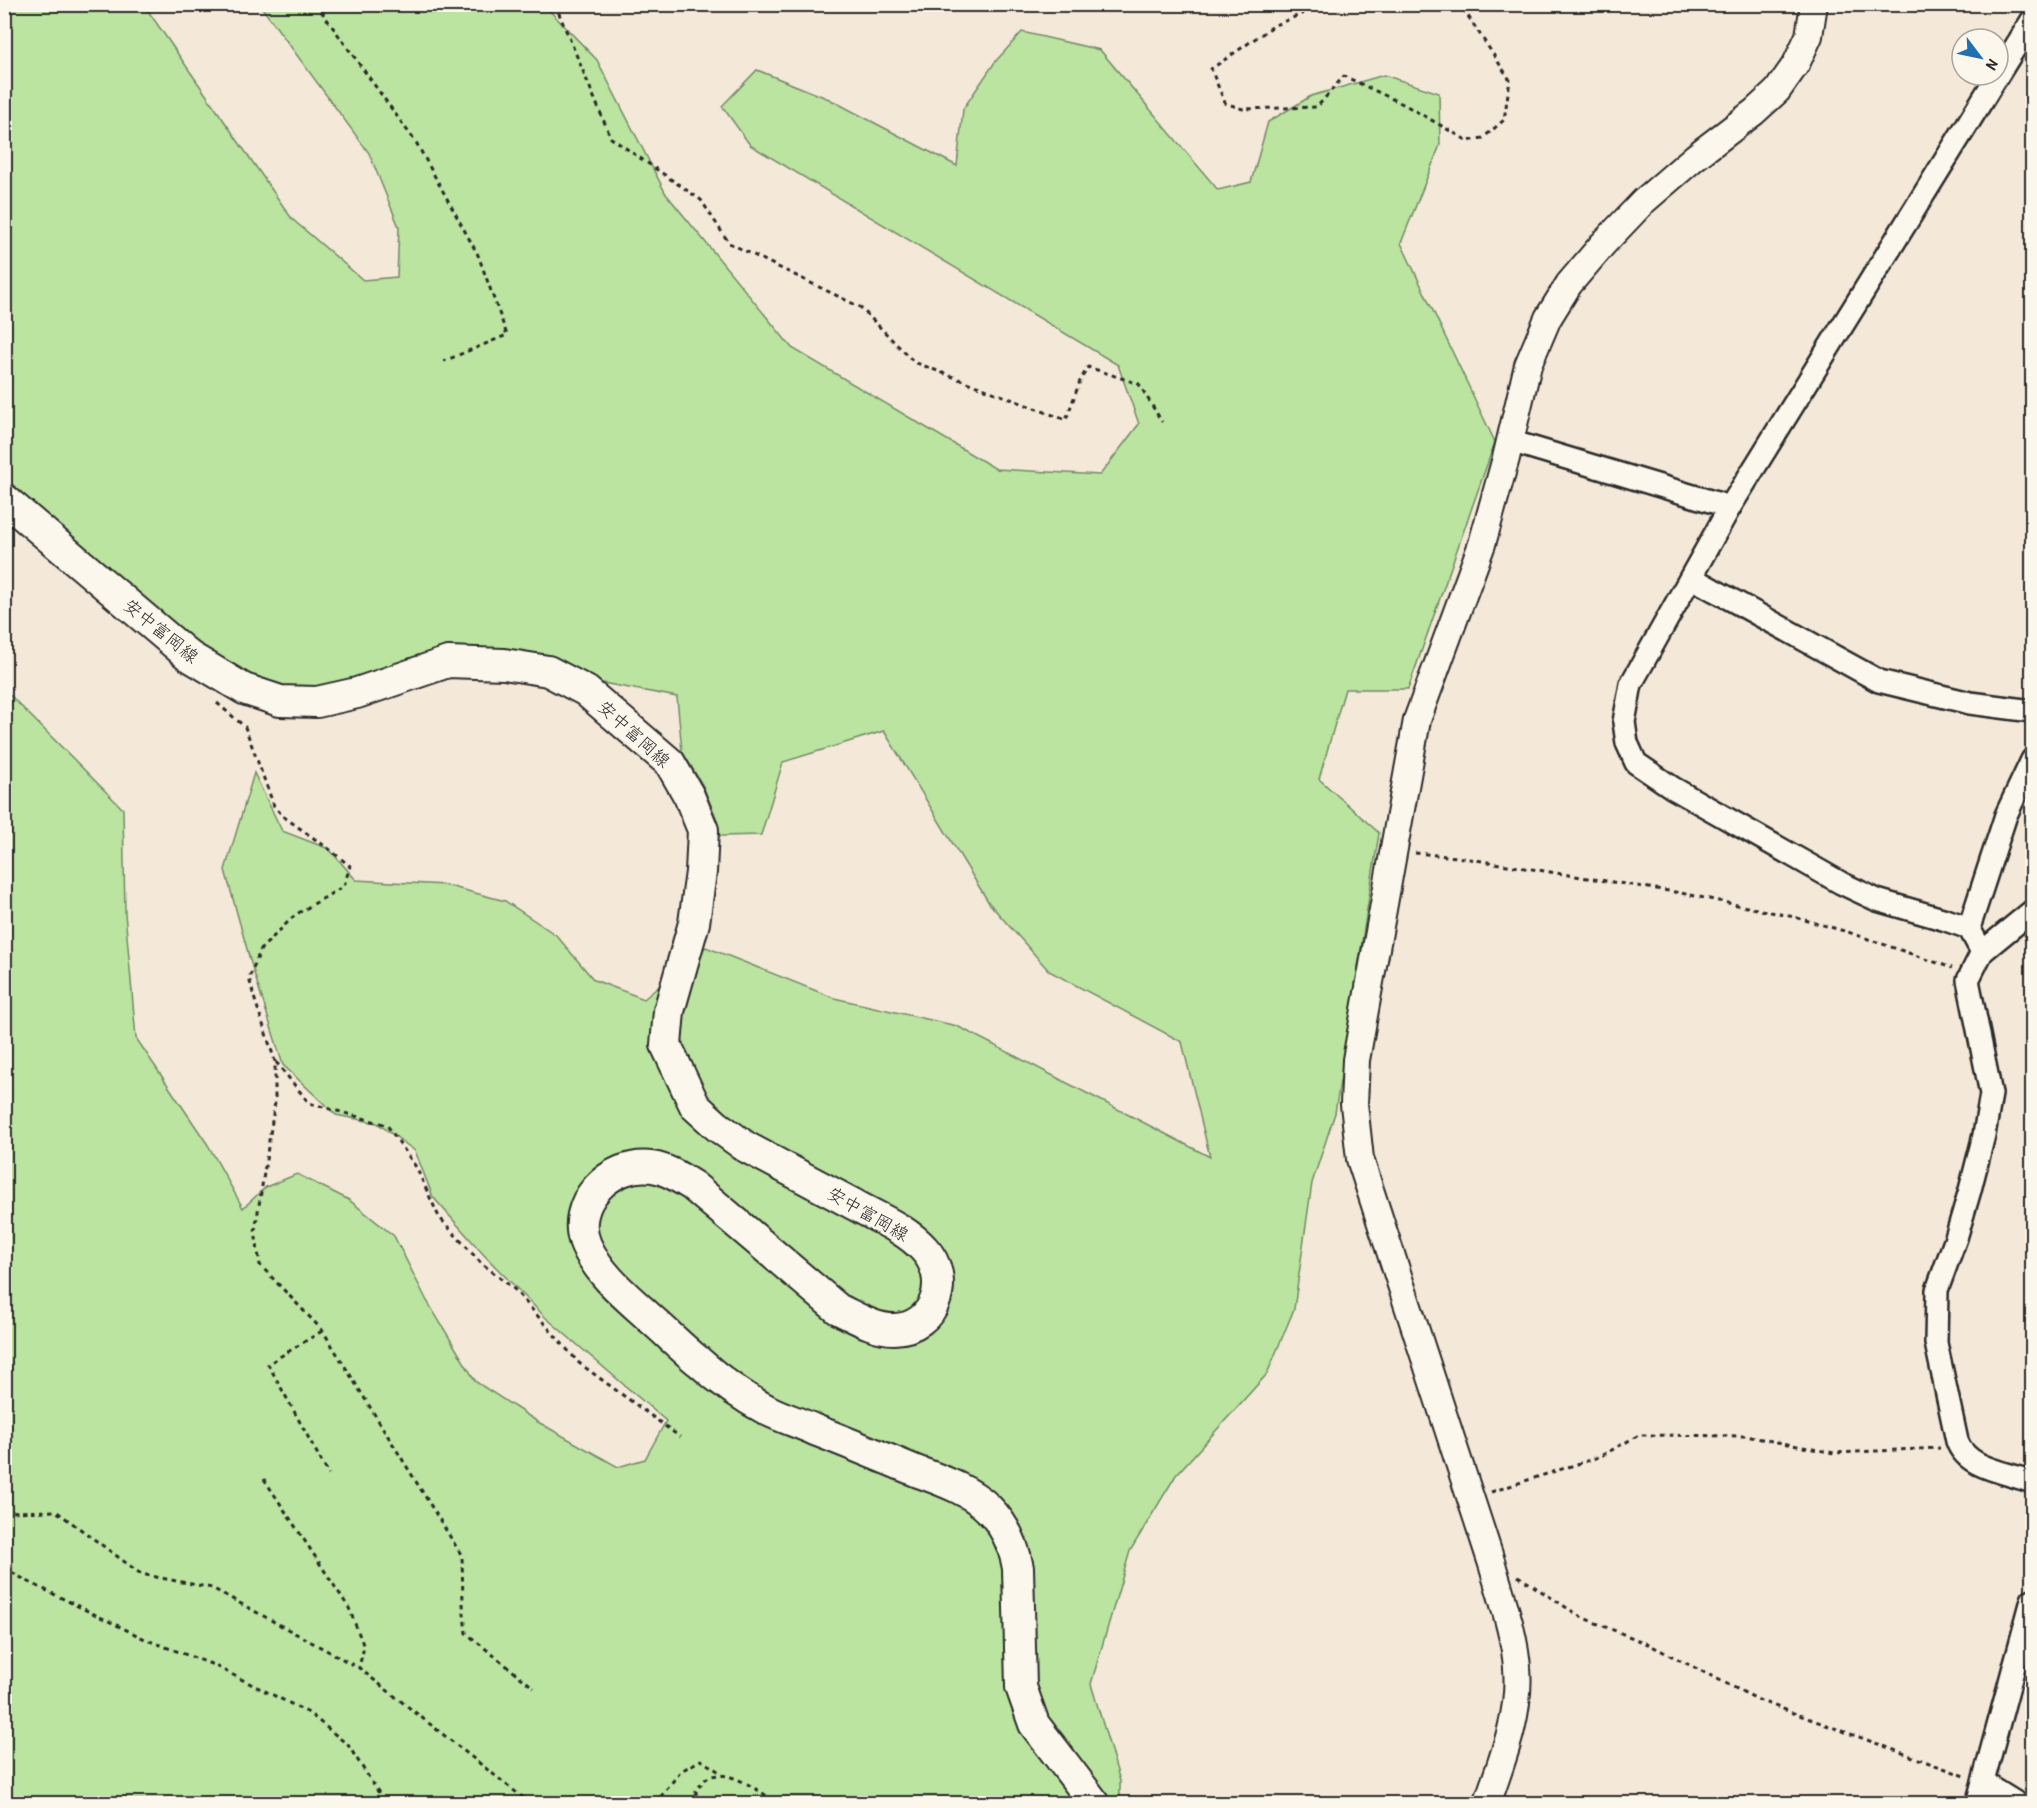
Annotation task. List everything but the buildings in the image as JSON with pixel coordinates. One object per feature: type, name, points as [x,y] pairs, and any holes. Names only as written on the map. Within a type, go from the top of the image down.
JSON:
[{"type":"main road","name":"安中富岡線","points":[[4,499],[189,656],[244,689],[280,701],[317,702],[357,693],[448,662],[504,664],[548,670],[586,692],[670,763],[689,796],[703,830],[701,872],[694,923],[669,1011],[666,1045],[679,1075],[695,1106],[746,1147],[900,1229],[925,1249],[939,1276],[939,1291],[923,1319],[910,1326],[894,1329],[878,1327],[857,1318],[838,1309],[693,1186],[665,1170],[653,1167],[616,1173],[593,1191],[582,1221],[584,1241],[592,1258],[609,1281],[699,1362],[734,1389],[769,1411],[957,1487],[987,1508],[1004,1529],[1015,1553],[1018,1568],[1021,1687],[1034,1724],[1095,1803]]},
{"type":"street","points":[[1487,1803],[1508,1741],[1515,1707],[1517,1668],[1507,1619],[1491,1564],[1363,1171],[1358,1148],[1354,1104],[1356,1060],[1392,850],[1417,720],[1482,544],[1528,365],[1548,318],[1569,284],[1644,201],[1777,91],[1796,64],[1809,36],[1815,4]]},
{"type":"street","points":[[1982,952],[1969,928],[1877,900],[1841,883],[1672,788],[1636,763],[1627,743],[1624,722],[1631,684],[1730,507],[2032,20]]},
{"type":"street","points":[[1510,441],[1730,507]]},
{"type":"street","points":[[1692,578],[1880,681],[1970,703],[2032,711]]},
{"type":"street","points":[[1969,928],[2006,815],[2032,760]]},
{"type":"street","points":[[2032,911],[1982,952],[1968,980],[1991,1094],[1984,1135],[1970,1190],[1937,1290],[1936,1343],[1959,1447],[1972,1461],[2032,1482]]},
{"type":"street","points":[[1977,1803],[2032,1600]]},
{"type":"street","points":[[1984,1783],[2018,1803]]},
{"type":"path","points":[[316,4],[417,144],[478,255],[500,315],[507,335],[444,361]]},
{"type":"path","points":[[555,4],[611,138],[701,200],[729,243],[860,307],[914,362],[1066,420],[1080,381],[1088,367],[1139,384],[1162,422]]},
{"type":"path","points":[[563,4],[615,4]]},
{"type":"path","points":[[1309,4],[1302,14],[1275,25],[1211,69],[1225,103],[1243,109],[1317,107],[1344,76],[1405,105],[1468,141],[1483,138],[1504,120],[1510,80],[1460,4]]},
{"type":"path","points":[[1532,4],[1536,8],[1592,4]]},
{"type":"path","points":[[215,701],[245,728],[274,806],[284,817],[350,866],[344,886],[295,915],[261,949],[249,978],[275,1061],[275,1102],[255,1231],[260,1265],[323,1331],[462,1556],[466,1633],[534,1688]]},
{"type":"path","points":[[1392,850],[1457,857],[1646,888],[1794,916],[1957,970],[1968,980]]},
{"type":"path","points":[[275,1061],[309,1103],[387,1125],[416,1167],[439,1217],[480,1262],[514,1289],[579,1363],[680,1437]]},
{"type":"path","points":[[323,1331],[268,1364],[329,1475]]},
{"type":"path","points":[[1470,1498],[1599,1457],[1639,1435],[1746,1436],[1834,1453],[1959,1447]]},
{"type":"path","points":[[264,1479],[349,1608],[364,1647],[359,1668]]},
{"type":"path","points":[[4,1512],[56,1511],[141,1574],[212,1588],[359,1668],[531,1803]]},
{"type":"path","points":[[1491,1564],[1508,1569],[1581,1617],[1648,1644],[1761,1701],[1984,1783]]},
{"type":"path","points":[[4,1568],[147,1641],[211,1664],[309,1713],[348,1745],[386,1803]]},
{"type":"path","points":[[655,1803],[681,1771],[701,1760],[722,1774],[743,1781],[779,1803]]},
{"type":"path","points":[[697,1803],[696,1791],[707,1777],[722,1774]]},
{"type":"path","points":[[832,1803],[860,1800],[879,1803]]},
{"type":"green space","points":[[5,5],[144,5],[292,219],[363,280],[397,277],[399,227],[369,153],[260,5],[544,5],[597,60],[666,194],[792,348],[996,469],[1100,475],[1139,424],[1118,365],[750,145],[722,106],[757,70],[829,99],[957,166],[963,109],[995,62],[1022,32],[1100,50],[1218,190],[1251,182],[1268,122],[1311,96],[1384,75],[1439,93],[1440,145],[1401,243],[1495,442],[1408,689],[1345,689],[1319,779],[1379,833],[1335,1113],[1312,1183],[1294,1309],[1267,1374],[1176,1475],[1130,1551],[1091,1684],[1120,1781],[1120,1803],[5,1803],[4,689],[123,809],[125,913],[136,1038],[208,1145],[243,1208],[266,1187],[297,1174],[349,1200],[394,1236],[427,1301],[476,1382],[538,1422],[618,1467],[645,1459],[666,1421],[545,1317],[484,1255],[433,1197],[415,1151],[377,1123],[336,1115],[283,1065],[225,870],[254,773],[282,831],[329,849],[356,880],[445,885],[505,901],[556,935],[594,980],[644,999],[706,947],[834,998],[957,1026],[1210,1157],[1182,1042],[1049,971],[989,903],[884,731],[783,762],[761,835],[720,836],[716,817],[703,786],[682,751],[677,697],[592,681],[552,661],[319,691],[283,688],[248,679],[196,647],[14,492],[4,480]]}]
